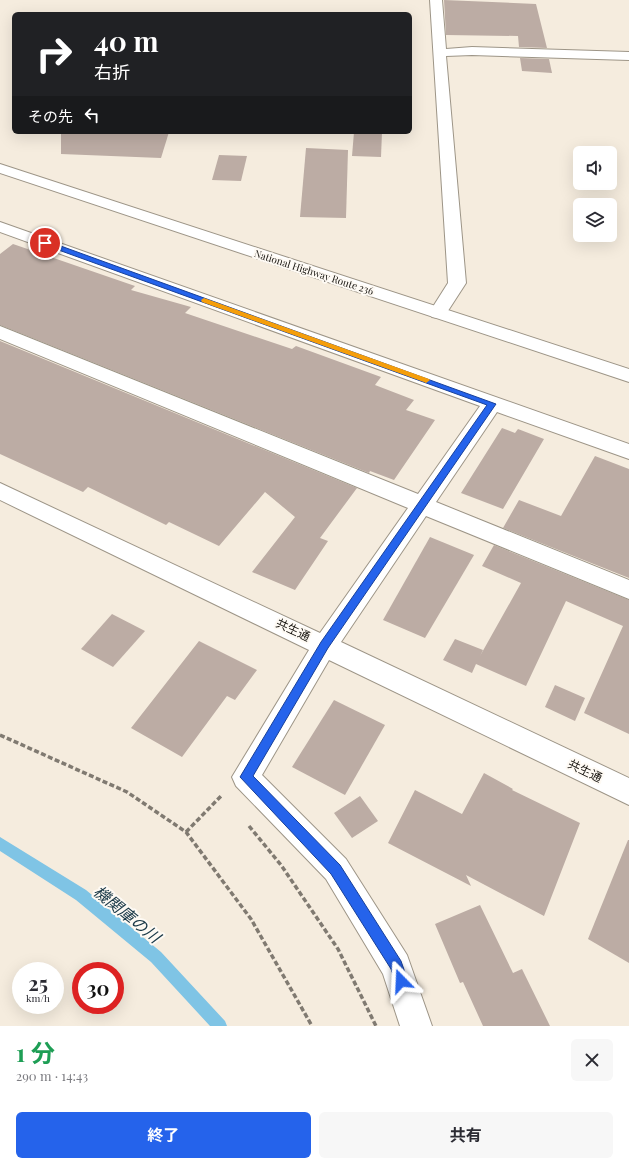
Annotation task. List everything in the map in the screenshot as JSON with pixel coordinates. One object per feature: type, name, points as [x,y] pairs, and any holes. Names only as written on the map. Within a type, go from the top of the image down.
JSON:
[{"type":"main road","points":[[436,0],[458,283],[438,313]]},
{"type":"main road","points":[[440,53],[472,51],[629,56]]},
{"type":"main road","name":"National Highway Route 236","points":[[0,168],[629,376]]},
{"type":"main road","points":[[0,226],[629,452]]},
{"type":"main road","points":[[0,332],[629,590]]},
{"type":"main road","points":[[416,1026],[396,966],[336,870],[246,777],[325,645],[492,404]]},
{"type":"main road","name":"共生通","points":[[0,491],[325,645],[629,792]]},
{"type":"path","points":[[0,735],[127,792],[186,832],[251,919],[312,1026]]},
{"type":"path","points":[[186,832],[222,795],[227,801]]},
{"type":"path","points":[[247,824],[281,865],[338,949],[376,1026]]},
{"type":"building","points":[[444,0],[536,4],[547,48],[519,47],[518,36],[446,35]]},
{"type":"building","points":[[520,58],[549,59],[552,73],[522,71]]},
{"type":"building","points":[[61,134],[168,134],[161,158],[61,154]]},
{"type":"building","points":[[354,134],[382,134],[381,157],[352,156]]},
{"type":"building","points":[[306,148],[348,150],[346,218],[300,217]]},
{"type":"building","points":[[219,155],[247,156],[241,181],[212,180]]},
{"type":"building","points":[[13,244],[135,286],[131,290],[191,307],[185,313],[292,349],[296,346],[381,377],[375,385],[414,400],[406,410],[435,420],[394,480],[370,471],[369,473],[0,325],[0,254]]},
{"type":"building","points":[[0,341],[357,488],[320,538],[328,541],[295,590],[252,572],[295,517],[265,492],[219,546],[169,522],[166,525],[88,487],[83,492],[0,454]]},
{"type":"building","points":[[502,428],[515,433],[518,429],[544,439],[503,509],[461,493]]},
{"type":"building","points":[[595,456],[629,469],[629,578],[503,528],[519,500],[561,516]]},
{"type":"building","points":[[430,537],[474,555],[425,638],[383,620]]},
{"type":"building","points":[[494,545],[629,600],[629,734],[584,713],[623,626],[566,601],[526,686],[476,664],[472,673],[443,660],[455,639],[483,650],[480,656],[521,583],[482,566]]},
{"type":"building","points":[[112,614],[145,631],[113,667],[81,649]]},
{"type":"building","points":[[199,641],[257,670],[235,700],[227,696],[182,757],[131,728]]},
{"type":"building","points":[[555,685],[585,698],[575,721],[545,707]]},
{"type":"building","points":[[334,700],[385,725],[345,795],[292,767]]},
{"type":"building","points":[[484,773],[513,789],[512,790],[580,823],[544,916],[466,875],[471,886],[388,843],[415,790],[462,814]]},
{"type":"building","points":[[360,796],[378,821],[352,838],[334,813]]},
{"type":"building","points":[[629,840],[629,963],[588,939]]},
{"type":"building","points":[[480,905],[513,973],[522,969],[550,1026],[483,1026],[463,982],[460,983],[435,924]]},
{"type":"waterway","name":"機関庫の川","points":[[0,843],[81,895],[156,957],[220,1026]]},
{"type":"slow traffic","points":[[204,300],[426,380]]},
{"type":"route","points":[[45,243],[492,404],[325,645],[246,777],[336,870],[396,966],[401,981]]}]
